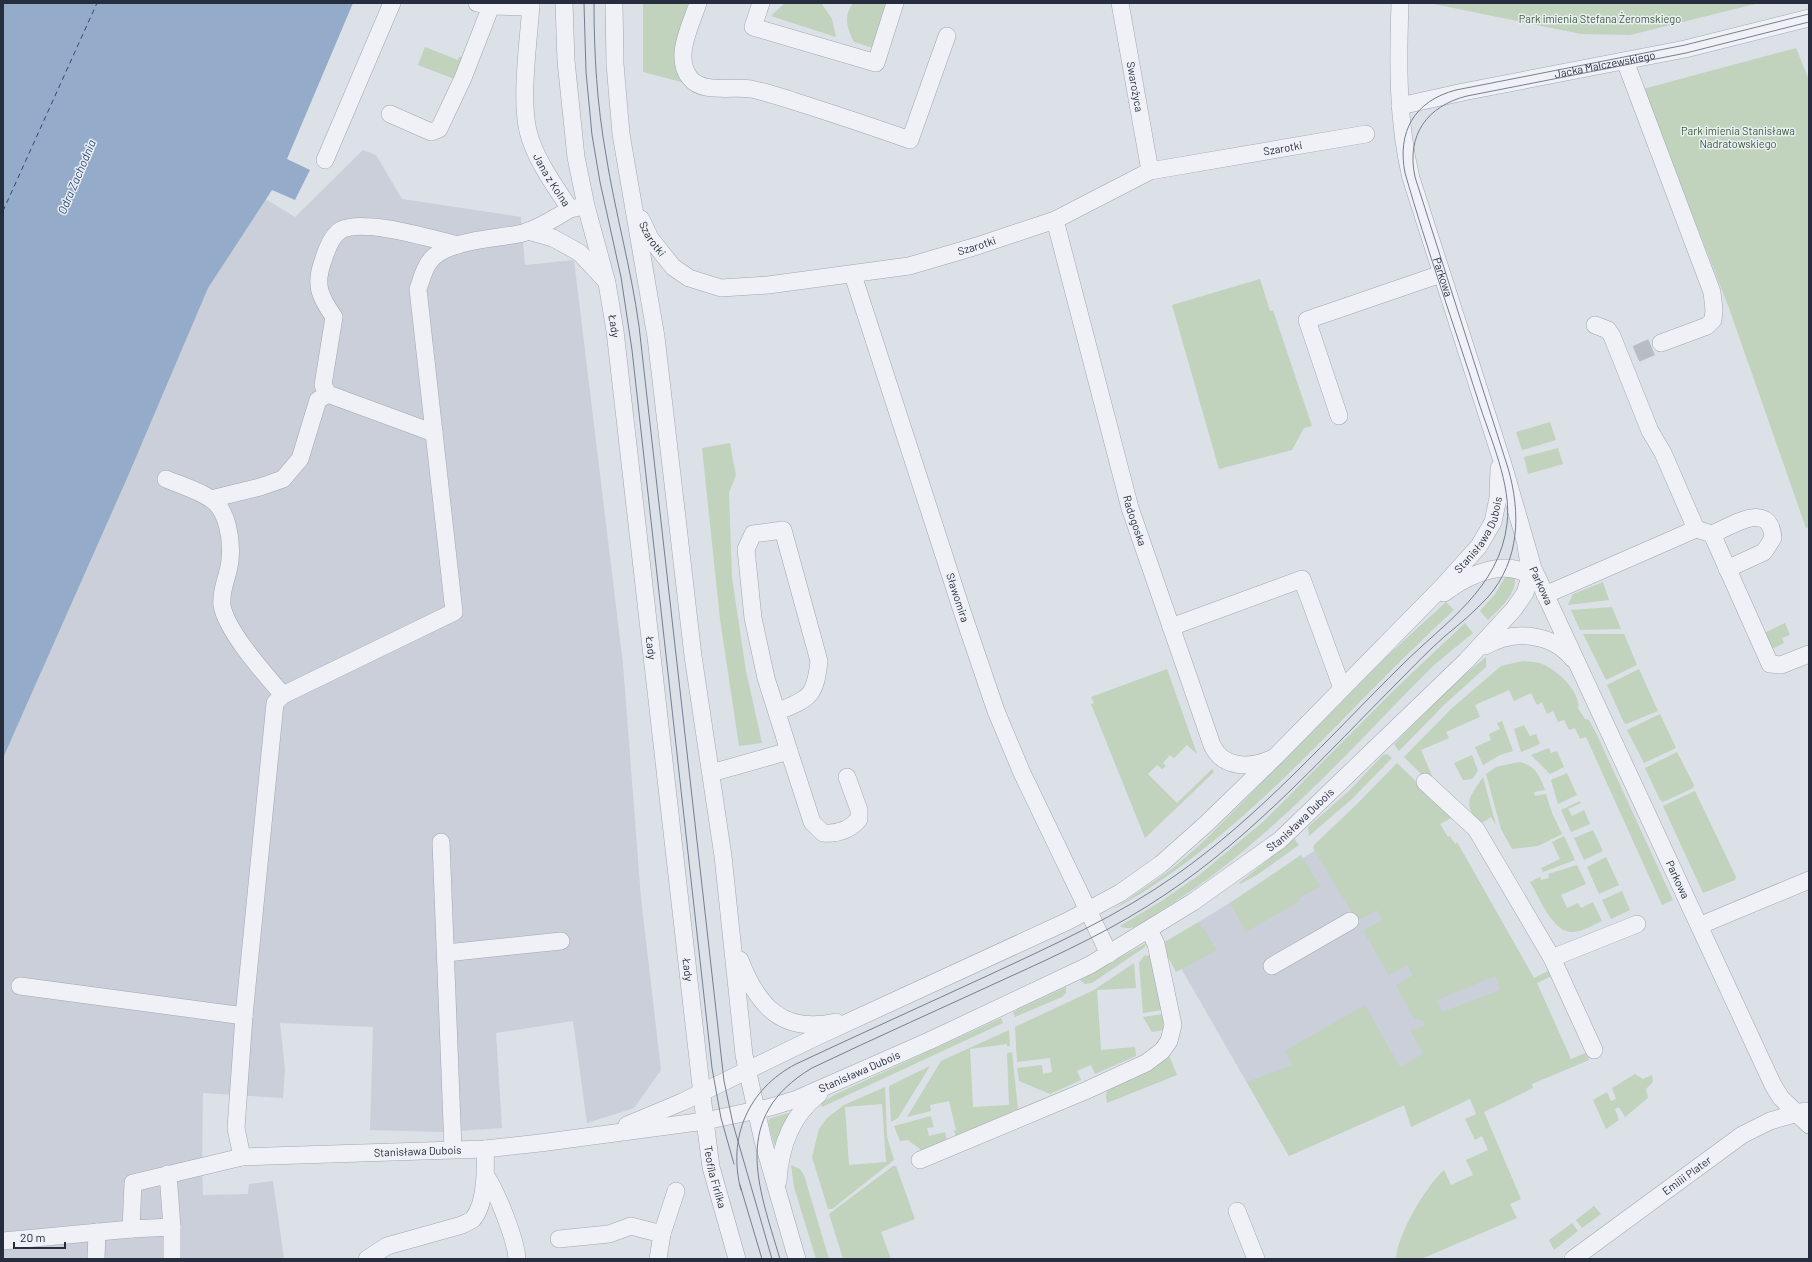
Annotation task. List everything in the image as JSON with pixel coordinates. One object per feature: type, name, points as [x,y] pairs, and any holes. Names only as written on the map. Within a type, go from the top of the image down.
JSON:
[{"type":"street","points":[[325,160],[392,3]]},
{"type":"street","name":"Jana z Kolna","points":[[564,3],[566,61],[578,207]]},
{"type":"street","points":[[614,3],[618,112],[628,183],[656,337],[689,627],[711,773],[733,937],[747,1070],[756,1111],[779,1197],[798,1259]]},
{"type":"street","points":[[698,3],[683,50],[683,65],[690,79],[701,85],[716,89],[732,87],[770,94],[910,140],[947,36]]},
{"type":"street","points":[[761,3],[753,26],[876,64],[895,3]]},
{"type":"street","name":"Swarożyca","points":[[1120,3],[1150,171]]},
{"type":"street","name":"Parkowa","points":[[1400,3],[1398,63],[1400,106],[1403,141],[1411,178],[1492,431],[1526,546],[1545,596],[1582,671],[1701,926],[1773,1085],[1781,1098],[1802,1112],[1809,1125]]},
{"type":"street","points":[[390,114],[431,132],[439,129],[463,78],[484,4],[531,5]]},
{"type":"street","name":"Jana z Kolna","points":[[531,5],[526,85],[528,130],[543,166],[578,207]]},
{"type":"street","name":"Jacka Malczewskiego","points":[[1400,106],[1695,47],[1809,18]]},
{"type":"street","points":[[1625,61],[1712,292],[1714,310],[1713,320],[1707,326],[1661,343]]},
{"type":"street","name":"Szarotki","points":[[628,183],[642,222],[654,244],[673,266],[695,280],[721,288],[738,288],[853,275],[908,266],[1055,220],[1150,171],[1366,134]]},
{"type":"street","points":[[242,1157],[236,1128],[244,1016],[274,703],[283,695],[454,612],[418,289],[430,261],[443,250],[458,245],[528,231],[578,207]]},
{"type":"street","name":"Łady","points":[[578,207],[607,283],[615,331],[702,1092]]},
{"type":"street","name":"Radogoska","points":[[1055,220],[1126,494],[1216,753],[1227,761],[1250,765],[1275,757]]},
{"type":"street","points":[[434,433],[328,394],[323,385],[334,317],[318,289],[323,260],[328,247],[340,230],[356,226],[373,226],[458,245]]},
{"type":"street","points":[[528,231],[554,238],[580,253],[607,283]]},
{"type":"street","points":[[1339,416],[1307,320],[1442,274]]},
{"type":"street","name":"Sławomira","points":[[853,275],[958,599],[996,711],[1022,773],[1088,910]]},
{"type":"street","points":[[1595,325],[1608,330],[1629,358],[1650,431],[1664,453],[1704,532],[1727,568],[1770,664],[1781,665],[1809,654]]},
{"type":"street","points":[[211,499],[260,487],[283,479],[300,459],[318,400],[328,394]]},
{"type":"street","name":"Stanisława Dubois","points":[[592,1136],[632,1124],[865,1014],[1048,930],[1120,893],[1161,864],[1206,824],[1275,757],[1476,550],[1489,531],[1496,510],[1499,484],[1498,459],[1492,431]]},
{"type":"street","points":[[166,479],[211,499],[224,515],[229,536],[230,560],[222,604],[226,619],[250,654],[283,695]]},
{"type":"street","points":[[1545,596],[1704,532],[1754,516],[1762,518],[1770,525],[1773,538],[1764,552],[1727,568]]},
{"type":"street","points":[[776,712],[804,700],[816,684],[819,661],[783,530],[753,534],[746,549],[753,618],[766,678],[776,712],[812,822],[823,833],[835,834],[854,825],[859,819],[859,810],[847,777]]},
{"type":"street","name":"Stanisława Dubois","points":[[130,1229],[133,1183],[242,1157],[485,1149],[704,1121],[756,1111],[796,1100],[836,1083],[1059,981],[1149,930],[1218,885],[1280,840],[1321,802],[1469,659],[1514,609],[1525,593],[1530,575],[1526,546]]},
{"type":"street","name":"Stanisława Dubois","points":[[1409,619],[1448,590],[1481,573],[1510,567],[1530,575],[1545,596]]},
{"type":"street","points":[[1171,627],[1302,579],[1342,688]]},
{"type":"street","name":"Stanisława Dubois","points":[[1469,659],[1485,646],[1498,639],[1512,636],[1536,637],[1552,643],[1566,651],[1582,671]]},
{"type":"street","points":[[711,773],[789,751]]},
{"type":"street","points":[[1425,782],[1476,829],[1552,958],[1594,1050]]},
{"type":"street","points":[[441,842],[453,1149]]},
{"type":"street","points":[[1701,926],[1809,880]]},
{"type":"street","points":[[1088,910],[1109,954]]},
{"type":"street","points":[[1272,966],[1350,920]]},
{"type":"street","points":[[1552,958],[1637,924]]},
{"type":"street","points":[[920,1160],[1085,1091],[1146,1063],[1162,1051],[1169,1041],[1173,1025],[1156,944],[1149,930]]},
{"type":"street","points":[[733,937],[749,982],[761,1002],[777,1016],[790,1022],[816,1025],[841,1022],[865,1014]]},
{"type":"street","points":[[446,953],[560,941]]},
{"type":"street","points":[[20,986],[244,1016]]},
{"type":"street","points":[[779,1197],[778,1167],[783,1147],[791,1128],[808,1104],[836,1083]]},
{"type":"street","name":"Teofila Firlika","points":[[702,1092],[704,1121],[711,1167],[738,1259]]},
{"type":"street","name":"Emilii Plater","points":[[1573,1259],[1742,1136],[1770,1121],[1802,1112]]},
{"type":"street","points":[[367,1259],[387,1246],[462,1225],[472,1220],[478,1210],[486,1176],[485,1149]]},
{"type":"street","points":[[168,1174],[172,1228],[172,1259]]},
{"type":"street","points":[[486,1176],[491,1184],[509,1230],[517,1259]]},
{"type":"street","points":[[658,1259],[662,1234],[676,1191]]},
{"type":"street","points":[[1237,1211],[1256,1259]]},
{"type":"street","points":[[559,1239],[609,1234],[631,1226],[662,1234]]},
{"type":"street","points":[[3,1241],[130,1229],[172,1228]]},
{"type":"street","points":[[96,1259],[97,1232]]},
{"type":"shaded area","points":[[363,150],[376,155],[402,199],[521,217],[525,265],[574,260],[623,664],[641,898],[661,1070],[634,1108],[587,1123],[573,1021],[496,1033],[502,1128],[441,1132],[370,1130],[373,1027],[280,1023],[285,1070],[283,1098],[203,1093],[202,1167],[203,1195],[248,1194],[249,1184],[273,1181],[284,1259],[3,1259],[3,731],[244,186],[295,217]]},
{"type":"shaded area","points":[[1417,788],[1549,1041],[1289,1156],[1166,942]]},
{"type":"green space","points":[[643,3],[688,3],[676,50],[685,83],[643,72]]},
{"type":"green space","points":[[785,3],[822,4],[832,19],[836,37],[771,16]]},
{"type":"green space","points":[[853,3],[887,3],[873,48],[854,42],[847,22],[848,13]]},
{"type":"green space","name":"Park imienia Stefana Żeromskiego","points":[[1429,3],[1759,3],[1630,35],[1581,34]]},
{"type":"green space","points":[[425,47],[458,60],[459,57],[464,56],[457,80],[418,65]]},
{"type":"green space","name":"Park imienia Stanisława Nadratowskiego","points":[[1796,48],[1809,80],[1809,527],[1806,528],[1729,308],[1643,89]]},
{"type":"green space","points":[[1260,279],[1270,311],[1273,310],[1312,426],[1304,428],[1292,450],[1219,469],[1172,305]]},
{"type":"green space","points":[[1550,422],[1556,440],[1522,450],[1516,432]]},
{"type":"green space","points":[[730,443],[736,475],[729,493],[732,578],[746,671],[762,743],[739,746],[720,619],[702,448]]},
{"type":"green space","points":[[1558,448],[1563,464],[1528,474],[1524,457]]},
{"type":"green space","points":[[1507,574],[1515,578],[1513,590],[1502,606],[1488,620],[1480,611],[1495,594]]},
{"type":"green space","points":[[1603,582],[1609,600],[1568,605],[1573,594]]},
{"type":"green space","points":[[1446,602],[1454,610],[1249,811],[1205,848],[1160,881],[1111,911],[1173,868],[1203,842],[1386,657]]},
{"type":"green space","points":[[1612,607],[1621,629],[1580,630],[1571,610]]},
{"type":"green space","points":[[1465,623],[1473,633],[1427,672],[1302,799],[1269,829],[1200,885],[1142,924],[1131,928],[1120,926],[1163,900],[1199,875],[1264,821],[1395,689]]},
{"type":"green space","points":[[1785,623],[1790,635],[1782,638],[1784,643],[1770,650],[1762,634]]},
{"type":"green space","points":[[1583,634],[1624,634],[1637,665],[1606,680]]},
{"type":"green space","points":[[1486,657],[1486,667],[1444,705],[1399,751],[1394,744],[1450,688]]},
{"type":"green space","points":[[1523,661],[1538,662],[1548,667],[1572,688],[1576,695],[1578,708],[1585,719],[1589,720],[1597,735],[1673,900],[1662,905],[1586,737],[1580,739],[1575,728],[1569,730],[1564,720],[1558,722],[1553,711],[1547,714],[1542,702],[1537,705],[1531,693],[1514,701],[1509,690],[1475,705],[1480,717],[1446,732],[1449,738],[1421,750],[1433,778],[1428,781],[1404,757],[1451,709],[1501,666]]},
{"type":"green space","points":[[1167,669],[1197,754],[1187,745],[1174,758],[1170,755],[1163,763],[1166,766],[1162,769],[1157,765],[1148,774],[1177,803],[1212,769],[1214,772],[1145,838],[1091,704],[1094,703],[1091,697]]},
{"type":"green space","points":[[1639,669],[1658,711],[1626,724],[1624,723],[1607,685]]},
{"type":"green space","points":[[1660,714],[1676,748],[1644,763],[1627,730]]},
{"type":"green space","points":[[1502,721],[1513,751],[1500,755],[1483,765],[1475,747],[1491,740],[1489,734],[1500,729],[1497,723]]},
{"type":"green space","points":[[1524,725],[1530,736],[1536,734],[1540,744],[1521,752],[1514,729]]},
{"type":"green space","points":[[1549,748],[1551,753],[1557,751],[1564,767],[1550,774],[1531,755]]},
{"type":"green space","points":[[1677,752],[1694,785],[1693,788],[1663,802],[1660,800],[1645,768]]},
{"type":"green space","points":[[1387,754],[1392,758],[1353,798],[1309,836],[1308,827],[1350,790],[1383,755]]},
{"type":"green space","points":[[1472,755],[1478,771],[1472,779],[1463,780],[1454,763]]},
{"type":"green space","points":[[1519,762],[1525,763],[1533,768],[1539,776],[1545,790],[1534,792],[1535,796],[1546,794],[1552,813],[1562,834],[1538,846],[1512,849],[1501,829],[1486,774],[1496,767]]},
{"type":"green space","points":[[1397,763],[1453,817],[1440,824],[1448,837],[1450,836],[1455,844],[1457,842],[1534,978],[1548,971],[1552,976],[1537,983],[1571,1059],[1586,1053],[1589,1060],[1532,1084],[1533,1088],[1484,1112],[1521,1199],[1510,1204],[1517,1218],[1421,1259],[1396,1259],[1401,1237],[1421,1199],[1444,1170],[1451,1185],[1473,1175],[1466,1160],[1488,1150],[1482,1136],[1475,1140],[1465,1119],[1476,1114],[1470,1099],[1411,1127],[1404,1105],[1289,1156],[1247,1082],[1292,1065],[1285,1051],[1365,1005],[1400,1067],[1423,1054],[1410,1030],[1425,1026],[1423,1020],[1414,1019],[1396,985],[1413,975],[1407,965],[1389,975],[1363,931],[1382,920],[1377,910],[1357,921],[1313,848],[1315,844]],"holes":[[[1495,976],[1501,990],[1442,1012],[1437,1000]]]},
{"type":"green space","points":[[1567,773],[1577,795],[1558,804],[1551,780]]},
{"type":"green space","points":[[1483,777],[1496,825],[1491,817],[1479,825],[1469,806],[1471,796]]},
{"type":"green space","points":[[1695,791],[1736,877],[1735,880],[1703,893],[1663,806]]},
{"type":"green space","points":[[1580,801],[1581,803],[1568,809],[1572,816],[1584,810],[1590,824],[1571,832],[1561,810]]},
{"type":"green space","points":[[1593,830],[1603,851],[1584,860],[1574,838]]},
{"type":"green space","points":[[1564,836],[1575,860],[1543,872],[1541,868],[1560,859],[1552,842]]},
{"type":"green space","points":[[1294,839],[1299,845],[1257,875],[1240,884],[1239,883]]},
{"type":"green space","points":[[1301,855],[1320,886],[1299,898],[1300,901],[1246,932],[1230,903]]},
{"type":"green space","points":[[1606,857],[1619,885],[1599,894],[1587,867]]},
{"type":"green space","points":[[1577,865],[1586,884],[1561,895],[1567,908],[1578,903],[1581,908],[1593,902],[1602,921],[1582,930],[1570,932],[1563,930],[1552,919],[1530,882],[1540,877],[1541,880],[1549,878],[1548,874]]},
{"type":"green space","points":[[1622,891],[1630,910],[1611,919],[1602,900]]},
{"type":"green space","points":[[1199,922],[1217,950],[1176,972],[1161,944]]},
{"type":"green space","points":[[1146,943],[1145,947],[1092,983],[1085,984],[1080,980]]},
{"type":"green space","points":[[1151,955],[1162,1010],[1143,1013],[1139,963],[1144,956]]},
{"type":"green space","points":[[1134,963],[1136,988],[1097,990],[1101,1050],[1135,1047],[1136,1056],[1095,1074],[1091,1065],[1077,1071],[1081,1080],[1050,1094],[1019,1081],[1017,1068],[1042,1065],[1043,1074],[1052,1072],[1050,1058],[1017,1062],[1015,1027],[1094,990]]},
{"type":"green space","points":[[1066,987],[1066,993],[1062,997],[1015,1017],[1013,1012]]},
{"type":"green space","points":[[1163,1014],[1163,1030],[1152,1032],[1143,1017]]},
{"type":"green space","points":[[1001,1018],[1003,1023],[822,1107],[821,1103],[836,1094]]},
{"type":"green space","points":[[1009,1030],[1010,1046],[1007,1046],[1007,1044],[970,1049],[973,1107],[1009,1105],[1007,1053],[1012,1052],[1018,1109],[956,1137],[954,1131],[956,1130],[949,1101],[930,1105],[931,1111],[907,1117],[941,1061]]},
{"type":"green space","points":[[1168,1053],[1177,1075],[1107,1103],[1106,1096],[1108,1087]]},
{"type":"green space","points":[[930,1066],[898,1118],[891,1122],[889,1086]]},
{"type":"green space","points":[[1635,1074],[1643,1079],[1652,1075],[1653,1082],[1646,1089],[1648,1098],[1625,1117],[1619,1107],[1615,1109],[1619,1120],[1606,1129],[1593,1100],[1607,1092],[1611,1101],[1616,1099],[1612,1088]]},
{"type":"green space","points":[[885,1087],[887,1137],[894,1160],[832,1209],[828,1209],[812,1157],[819,1129],[827,1118],[844,1105]],"holes":[[[882,1104],[886,1162],[849,1165],[845,1107]]]},
{"type":"green space","points":[[788,1113],[790,1114],[776,1145],[774,1145],[768,1121],[771,1118]]},
{"type":"green space","points":[[931,1116],[934,1127],[927,1128],[929,1136],[945,1132],[947,1140],[921,1150],[908,1140],[900,1141],[894,1126]]},
{"type":"green space","points":[[791,1165],[800,1169],[804,1175],[829,1259],[816,1259],[794,1187]]},
{"type":"green space","points":[[893,1166],[896,1166],[915,1219],[881,1232],[891,1259],[843,1259],[829,1214]]},
{"type":"green space","points":[[1594,1206],[1601,1214],[1582,1228],[1576,1220]]},
{"type":"green space","points":[[1572,1223],[1578,1231],[1554,1250],[1549,1240]]},
{"type":"water","name":"Odra Zachodnia","points":[[3,3],[353,3],[287,159],[310,170],[295,200],[272,190],[208,288],[128,476],[3,758]]},
{"type":"ferry route","points":[[3,211],[97,3]]},
{"type":"tunnel","points":[[1636,354],[1661,343]]},
{"type":"tram line","points":[[584,3],[586,72],[592,135],[600,182],[621,277],[632,350],[712,1068],[721,1118],[734,1164]]},
{"type":"tram line","points":[[594,3],[595,60],[600,117],[639,326],[724,1081],[733,1124],[772,1259]]},
{"type":"tram line","points":[[741,1190],[737,1171],[737,1152],[745,1117],[754,1101],[765,1087],[779,1074],[796,1064],[1085,929],[1131,904],[1176,875],[1207,852],[1265,802],[1402,665],[1452,619],[1482,586],[1502,547],[1507,524],[1508,509],[1499,462],[1431,259],[1405,173],[1403,158],[1404,144],[1412,120],[1419,110],[1441,95],[1456,90],[1685,45],[1809,14]]},
{"type":"tram line","points":[[780,1259],[764,1205],[759,1179],[757,1154],[760,1130],[769,1108],[786,1087],[812,1068],[1028,969],[1108,929],[1166,894],[1229,846],[1288,793],[1428,652],[1478,607],[1499,583],[1512,552],[1515,536],[1515,502],[1508,468],[1415,177],[1413,162],[1414,148],[1417,136],[1423,124],[1441,107],[1467,96],[1686,53],[1809,22]]},
{"type":"tram line","points":[[740,1185],[762,1259]]}]
